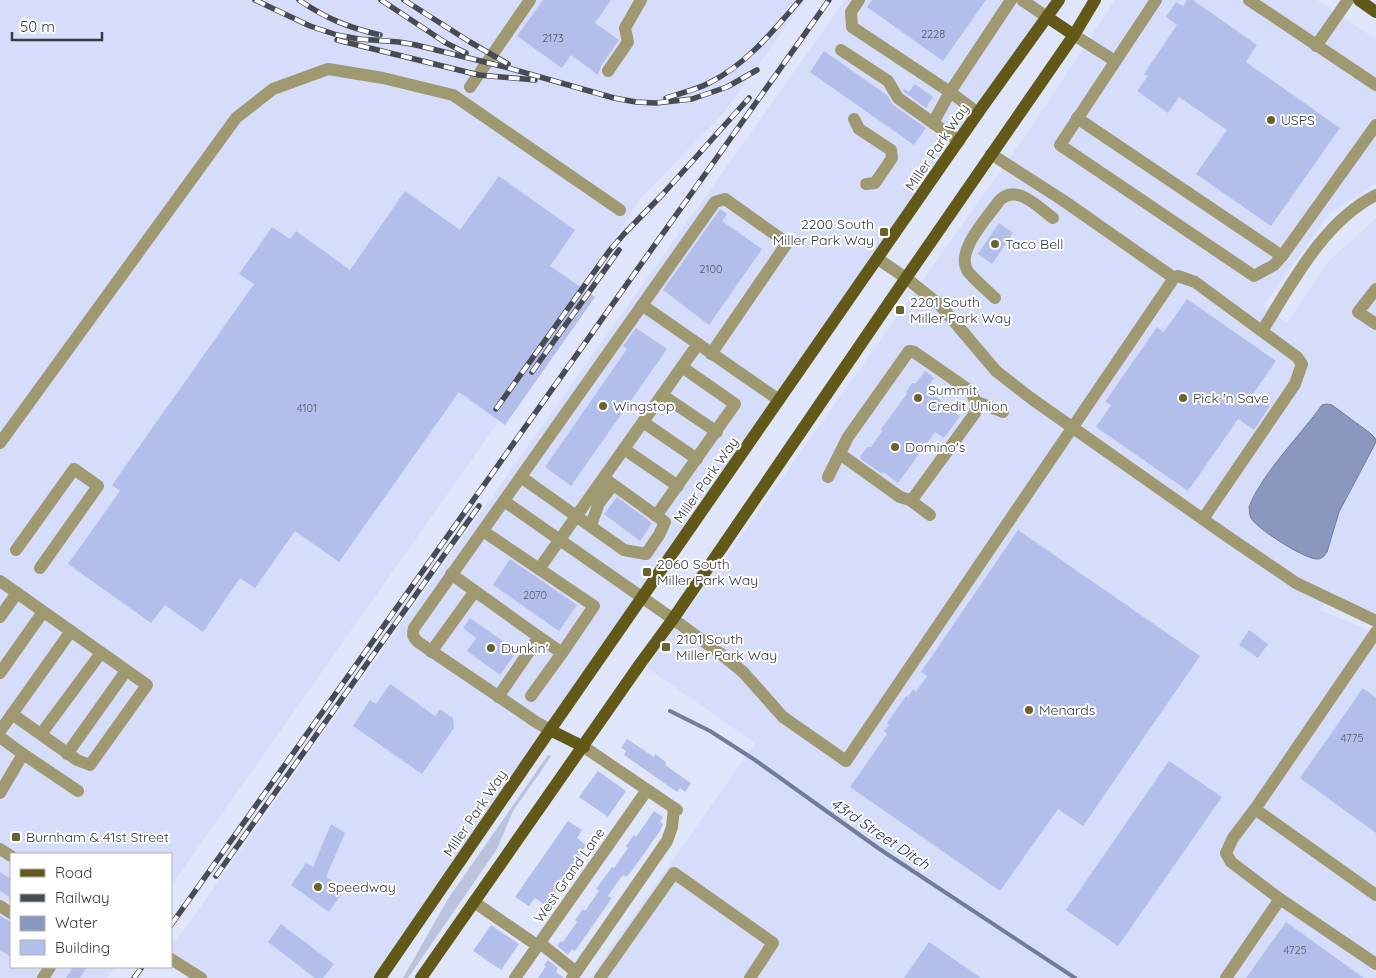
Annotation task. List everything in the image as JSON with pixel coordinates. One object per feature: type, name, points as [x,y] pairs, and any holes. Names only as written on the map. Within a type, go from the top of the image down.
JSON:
[{"type":"main road","name":"Miller Park Way","points":[[380,978],[978,113],[1059,0]]},
{"type":"main road","points":[[421,978],[673,618],[1074,35],[1095,0]]},
{"type":"main road","points":[[1359,0],[1376,12]]},
{"type":"main road","points":[[1047,17],[1074,35]]},
{"type":"main road","points":[[550,730],[584,747]]},
{"type":"street","points":[[470,87],[530,0]]},
{"type":"street","points":[[608,71],[628,42],[626,28],[641,0]]},
{"type":"street","points":[[859,0],[851,12],[852,27],[950,92],[978,113]]},
{"type":"street","points":[[934,123],[950,92],[1011,0]]},
{"type":"street","points":[[1022,0],[1047,17]]},
{"type":"street","points":[[1156,0],[1060,145],[1254,276],[1274,265],[1282,256],[1376,125]]},
{"type":"street","points":[[1249,0],[1376,85]]},
{"type":"street","points":[[1316,46],[1348,0]]},
{"type":"street","points":[[1074,35],[1115,61]]},
{"type":"street","points":[[841,50],[888,81],[898,98],[959,141]]},
{"type":"street","points":[[0,443],[236,118],[272,89],[328,69],[383,78],[453,95],[620,210]]},
{"type":"street","points":[[1077,118],[1282,256]]},
{"type":"street","points":[[854,119],[859,128],[891,150],[892,158],[875,183],[866,184]]},
{"type":"street","points":[[991,154],[1064,201],[1174,278]]},
{"type":"street","points":[[995,298],[967,270],[964,260],[966,248],[999,202],[1005,195],[1015,193],[1053,218]]},
{"type":"street","points":[[1262,331],[1298,273],[1328,233],[1349,212],[1376,195]]},
{"type":"street","points":[[550,730],[431,652],[413,638],[414,628],[715,202],[725,199],[787,243],[711,354]]},
{"type":"street","points":[[878,259],[906,278],[940,306],[996,371],[1032,399],[1296,582],[1376,621]]},
{"type":"street","points":[[504,501],[673,618],[743,672],[783,718],[846,761],[1174,278],[1178,276],[1195,282],[1297,357],[1302,364],[1295,384],[1203,519]]},
{"type":"street","points":[[1376,289],[1358,312],[1376,324]]},
{"type":"street","points":[[642,305],[779,400]]},
{"type":"street","points":[[591,525],[608,481],[624,449],[698,344]]},
{"type":"street","points":[[828,477],[848,437],[909,352],[914,352],[969,390],[975,401],[975,413],[910,500]]},
{"type":"street","points":[[656,516],[735,404],[682,367]]},
{"type":"street","points":[[662,395],[717,432]]},
{"type":"street","points":[[975,401],[1003,412]]},
{"type":"street","points":[[643,422],[697,459]]},
{"type":"street","points":[[624,449],[678,486]]},
{"type":"street","points":[[840,454],[900,497],[910,500],[930,515]]},
{"type":"street","points":[[16,550],[74,469],[98,486],[40,568]]},
{"type":"street","points":[[521,477],[624,550],[646,554],[660,535],[665,522],[608,481]]},
{"type":"street","points":[[539,569],[577,515],[608,481]]},
{"type":"street","points":[[482,531],[594,606],[531,696]]},
{"type":"street","points":[[451,574],[562,652]]},
{"type":"street","points":[[0,581],[147,685],[90,765],[67,754],[12,714]]},
{"type":"street","points":[[431,652],[475,592]]},
{"type":"street","points":[[0,617],[17,593]]},
{"type":"street","points":[[0,673],[43,612]]},
{"type":"street","points":[[0,731],[70,631]]},
{"type":"street","points":[[1376,632],[1255,809],[1233,838],[1226,853],[1231,862],[1280,899],[1376,964]]},
{"type":"street","points":[[498,697],[539,637]]},
{"type":"street","points":[[41,734],[101,653]]},
{"type":"street","points":[[67,754],[126,671]]},
{"type":"street","points":[[0,737],[78,791]]},
{"type":"street","points":[[474,902],[539,944],[574,975],[667,842],[676,809],[584,747]]},
{"type":"street","points":[[0,793],[23,754]]},
{"type":"street","name":"West Grand Lane","points":[[515,978],[647,790]]},
{"type":"street","points":[[1255,809],[1376,895]]},
{"type":"street","points":[[600,978],[674,873],[773,943],[750,978]]},
{"type":"street","points":[[1226,978],[1280,899]]},
{"type":"street","points":[[172,960],[186,974],[201,978]]},
{"type":"shaded area","points":[[0,0],[805,0],[723,114],[640,199],[492,431],[172,885],[172,853],[10,853],[10,968],[114,968],[107,978],[0,978]]},
{"type":"shaded area","points":[[845,0],[1059,0],[380,978],[201,978],[172,960],[172,947]]},
{"type":"shaded area","points":[[1115,0],[1317,0],[1376,39],[1376,184],[1330,213],[1263,306],[1287,323],[1328,262],[1376,218],[1376,614],[1330,595],[1320,610],[1376,633],[1376,978],[590,978],[755,743],[647,668],[1028,132]]},
{"type":"shaded area","points":[[548,755],[551,756],[548,761],[513,811],[497,849],[408,978],[403,978],[448,899]]},
{"type":"water","points":[[1322,405],[1332,405],[1370,433],[1376,442],[1339,512],[1327,552],[1322,558],[1318,559],[1303,555],[1262,529],[1251,518],[1249,507],[1272,468]]},
{"type":"building","points":[[543,0],[611,0],[595,23],[619,40],[601,66],[598,75],[571,55],[562,68],[517,36]]},
{"type":"building","points":[[872,0],[986,0],[943,61],[867,7]]},
{"type":"building","name":"USPS","points":[[1187,0],[1193,0],[1257,45],[1246,62],[1340,128],[1271,226],[1196,174],[1227,130],[1179,97],[1168,113],[1137,91],[1148,76],[1144,74],[1177,25],[1166,17],[1176,2],[1183,6]]},
{"type":"building","points":[[824,51],[887,95],[893,105],[926,128],[914,145],[810,72]]},
{"type":"building","points":[[915,84],[933,97],[926,108],[903,91],[905,89],[909,92]]},
{"type":"building","points":[[499,176],[575,230],[550,266],[595,297],[505,425],[459,392],[339,562],[295,531],[255,588],[240,578],[203,632],[165,605],[151,623],[68,564],[120,491],[112,485],[254,284],[239,274],[272,227],[290,239],[296,231],[350,270],[405,191],[460,230]]},
{"type":"building","points":[[720,209],[727,214],[722,221],[762,249],[709,325],[663,290]]},
{"type":"building","name":"Taco Bell","points":[[999,223],[1013,233],[992,264],[978,254]]},
{"type":"building","name":"Pick 'n Save","points":[[1187,299],[1276,361],[1253,394],[1270,406],[1254,430],[1238,419],[1188,491],[1096,427],[1111,405],[1105,402],[1157,327],[1164,332]]},
{"type":"building","points":[[636,328],[667,349],[571,486],[545,467],[627,349],[623,346]]},
{"type":"building","points":[[925,371],[934,378],[926,389],[960,416],[944,438],[935,432],[898,483],[883,472],[882,474],[860,457],[867,447],[871,447],[882,431],[881,429],[907,394],[906,392],[912,383],[916,383]]},
{"type":"building","points":[[617,497],[652,523],[640,541],[604,514]]},
{"type":"building","name":"Menards","points":[[1018,530],[1200,656],[1083,826],[1058,809],[1000,891],[850,787],[887,734],[884,731],[889,725],[887,723],[906,696],[908,697],[913,689],[916,692],[927,676],[921,672]]},
{"type":"building","points":[[510,559],[577,605],[559,631],[493,585]]},
{"type":"building","points":[[470,618],[517,651],[500,675],[467,651],[476,638],[463,628]]},
{"type":"building","points":[[1249,630],[1268,644],[1258,658],[1239,645]]},
{"type":"building","points":[[390,684],[435,716],[440,709],[453,718],[454,728],[422,774],[353,726],[370,700],[376,704]]},
{"type":"building","points":[[1363,688],[1376,698],[1376,833],[1300,778]]},
{"type":"building","points":[[627,739],[654,757],[655,754],[667,763],[665,765],[691,783],[685,792],[680,788],[677,792],[624,755],[626,751],[621,748]]},
{"type":"building","points":[[1169,761],[1222,797],[1118,946],[1066,910]]},
{"type":"building","points":[[598,771],[626,791],[608,817],[579,797]]},
{"type":"building","points":[[654,811],[663,817],[660,822],[663,824],[660,831],[631,872],[626,877],[623,875],[619,880],[608,896],[612,898],[575,951],[572,949],[568,955],[557,946],[561,941],[563,942],[577,922],[575,920],[583,909],[585,911],[599,891],[596,889],[612,867],[614,868],[628,848],[626,846],[634,835],[636,837]]},
{"type":"building","points":[[568,821],[582,830],[577,838],[586,845],[579,855],[581,856],[553,897],[551,896],[545,905],[535,898],[529,906],[515,897]]},
{"type":"building","name":"Speedway","points":[[331,824],[345,833],[326,877],[345,889],[329,912],[291,885],[306,863],[313,867]]},
{"type":"building","points":[[0,872],[10,878],[10,897],[0,891]]},
{"type":"building","points":[[0,916],[10,921],[10,956],[0,950]]},
{"type":"building","points":[[1286,922],[1364,978],[1246,978]]},
{"type":"building","points":[[281,924],[334,964],[323,978],[315,978],[268,942]]},
{"type":"building","points":[[491,925],[519,944],[501,970],[473,951]]},
{"type":"building","points":[[929,942],[981,978],[904,978]]},
{"type":"building","points":[[548,960],[558,968],[556,972],[564,978],[538,978]]},
{"type":"building","points":[[72,968],[86,968],[80,978],[66,978]]},
{"type":"waterway","name":"43rd Street Ditch","points":[[670,711],[710,731],[755,760],[878,848],[1075,978]]},
{"type":"railway","points":[[255,0],[310,26],[337,35],[416,45],[505,67],[614,98],[636,102],[656,103],[692,99],[727,87],[757,70]]},
{"type":"railway","points":[[299,0],[338,22],[380,35]]},
{"type":"railway","points":[[381,0],[446,43],[466,53]]},
{"type":"railway","points":[[404,0],[508,64]]},
{"type":"railway","points":[[666,98],[693,90],[723,75],[759,46],[800,0]]},
{"type":"railway","points":[[172,924],[829,0]]},
{"type":"railway","points":[[337,40],[479,75],[535,80]]},
{"type":"railway","points":[[496,409],[610,250],[749,98]]},
{"type":"railway","points":[[532,372],[619,250]]},
{"type":"railway","points":[[216,876],[479,506]]},
{"type":"railway","points":[[134,978],[141,968]]},
{"type":"place","name":"USPS","points":[[1271,120]]},
{"type":"place","name":"2200 South Miller Park Way","points":[[884,232]]},
{"type":"place","name":"Taco Bell","points":[[995,244]]},
{"type":"place","name":"2201 South Miller Park Way","points":[[900,310]]},
{"type":"place","name":"Summit Credit Union","points":[[918,398]]},
{"type":"place","name":"Pick 'n Save","points":[[1183,398]]},
{"type":"place","name":"Wingstop","points":[[603,406]]},
{"type":"place","name":"Domino's","points":[[895,447]]},
{"type":"place","name":"2060 South Miller Park Way","points":[[647,572]]},
{"type":"place","name":"2101 South Miller Park Way","points":[[666,647]]},
{"type":"place","name":"Dunkin'","points":[[491,648]]},
{"type":"place","name":"Menards","points":[[1029,710]]},
{"type":"place","name":"Burnham & 41st Street","points":[[16,837]]},
{"type":"place","name":"Speedway","points":[[318,887]]}]
